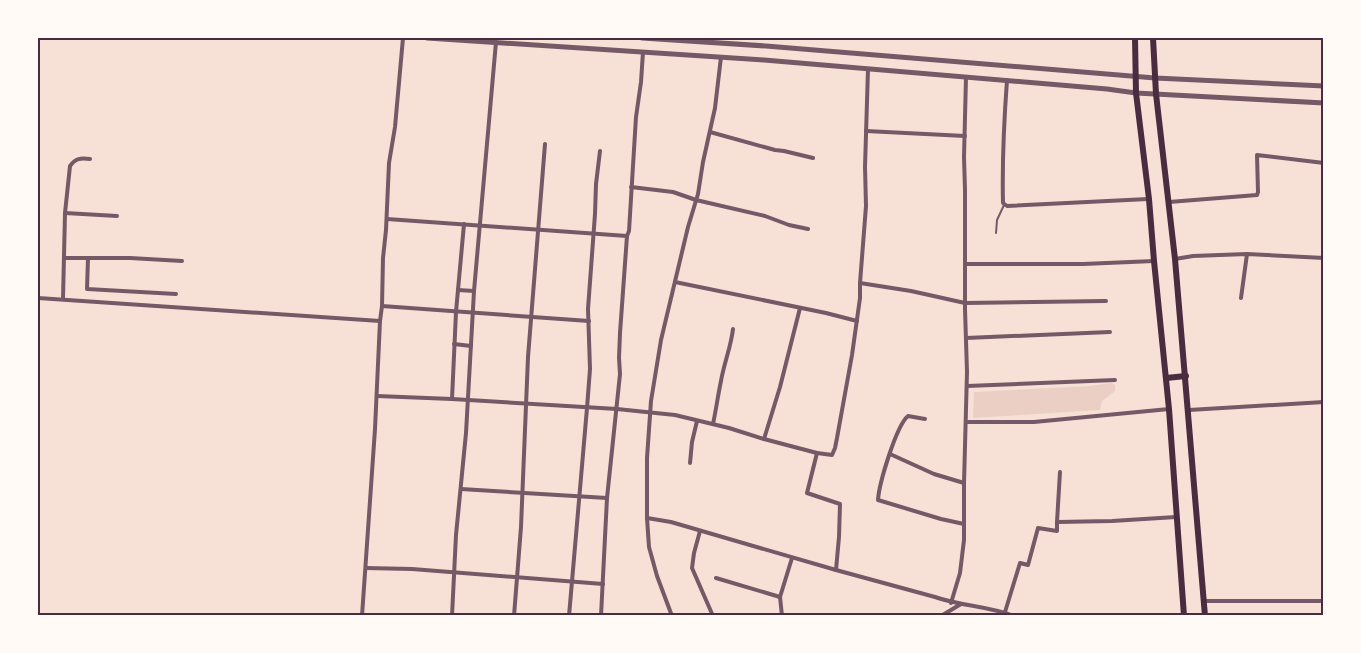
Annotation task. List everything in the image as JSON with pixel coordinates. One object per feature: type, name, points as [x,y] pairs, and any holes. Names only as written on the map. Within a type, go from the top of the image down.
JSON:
[{"type":"main road","points":[[1135,38],[1136,93],[1149,199],[1169,409],[1184,615]]},
{"type":"main road","points":[[1153,38],[1156,94],[1186,376],[1205,615]]},
{"type":"main road","points":[[1166,378],[1186,376]]},
{"type":"street","points":[[362,615],[377,396],[389,163],[395,127],[403,38]]},
{"type":"street","points":[[427,38],[868,68],[1136,93],[1323,104]]},
{"type":"street","points":[[642,38],[725,40],[1155,78],[1323,86]]},
{"type":"street","points":[[452,615],[474,291],[496,42]]},
{"type":"street","points":[[601,615],[607,498],[620,374],[620,333],[643,52]]},
{"type":"street","points":[[672,615],[649,547],[647,458],[650,412],[654,377],[696,200],[715,108],[721,57]]},
{"type":"street","points":[[377,396],[650,412],[696,419],[764,439],[832,455],[860,298],[866,206],[868,68]]},
{"type":"street","points":[[951,603],[962,564],[964,540],[967,386],[966,77]]},
{"type":"street","points":[[1007,80],[1002,172],[1004,204],[1007,206],[1149,199]]},
{"type":"street","points":[[866,131],[965,136]]},
{"type":"street","points":[[710,132],[813,158]]},
{"type":"street","points":[[514,615],[525,404],[545,144]]},
{"type":"street","points":[[568,615],[588,408],[589,321],[596,184],[600,151]]},
{"type":"street","points":[[1169,202],[1257,195],[1257,155],[1323,163]]},
{"type":"street","points":[[63,299],[65,213],[70,166],[78,158],[90,159]]},
{"type":"street","points":[[631,187],[673,192],[808,229]]},
{"type":"street","points":[[65,213],[117,216]]},
{"type":"street","points":[[387,219],[627,236]]},
{"type":"street","points":[[452,399],[456,312],[464,224]]},
{"type":"street","points":[[1241,298],[1247,254]]},
{"type":"street","points":[[1175,259],[1247,254],[1323,258]]},
{"type":"street","points":[[64,258],[182,261]]},
{"type":"street","points":[[88,258],[87,289],[176,294]]},
{"type":"street","points":[[965,264],[1154,261]]},
{"type":"street","points":[[675,282],[856,321]]},
{"type":"street","points":[[860,283],[965,303],[1106,301]]},
{"type":"street","points":[[458,290],[474,291]]},
{"type":"street","points":[[38,298],[380,321]]},
{"type":"street","points":[[382,306],[589,321]]},
{"type":"street","points":[[764,439],[800,308]]},
{"type":"street","points":[[713,424],[733,328]]},
{"type":"street","points":[[966,338],[1110,332]]},
{"type":"street","points":[[454,344],[471,346]]},
{"type":"street","points":[[967,386],[1115,380]]},
{"type":"street","points":[[1189,410],[1323,402]]},
{"type":"street","points":[[966,422],[1034,422],[1169,409]]},
{"type":"street","points":[[925,419],[906,417],[895,438],[878,501],[964,524]]},
{"type":"street","points":[[690,463],[697,421]]},
{"type":"street","points":[[818,453],[807,494],[840,504],[836,570]]},
{"type":"street","points":[[890,454],[934,474],[964,483]]},
{"type":"street","points":[[1005,612],[1018,567],[1020,563],[1028,565],[1037,529],[1057,531],[1060,472]]},
{"type":"street","points":[[461,489],[607,498]]},
{"type":"street","points":[[1057,522],[1177,517]]},
{"type":"street","points":[[647,518],[714,534],[951,603],[1014,615]]},
{"type":"street","points":[[700,531],[692,568],[713,615]]},
{"type":"street","points":[[782,615],[780,597],[792,558]]},
{"type":"street","points":[[366,568],[412,569],[603,584]]},
{"type":"street","points":[[716,578],[780,597]]},
{"type":"street","points":[[1205,601],[1323,601]]},
{"type":"street","points":[[941,615],[961,604]]},
{"type":"lane","points":[[996,233],[997,220],[1004,204]]},
{"type":"shaded area","points":[[1111,383],[1115,385],[1115,391],[1102,401],[1100,410],[973,418],[974,392]]}]
